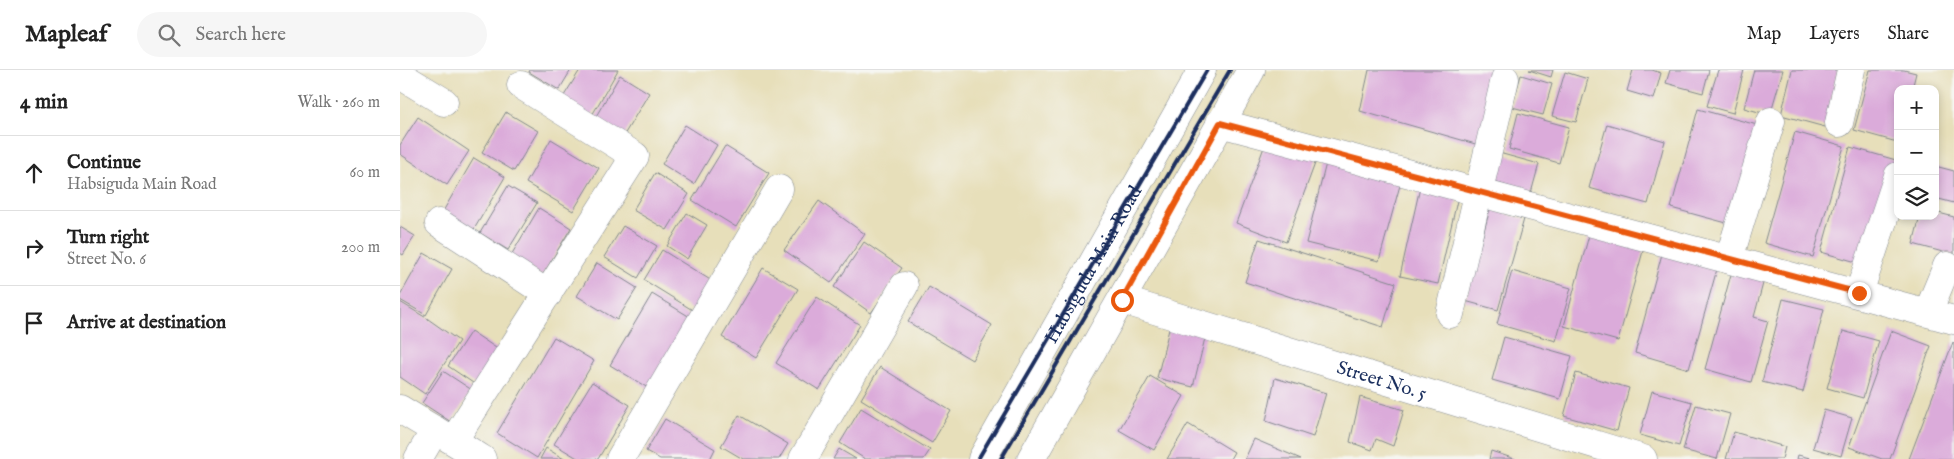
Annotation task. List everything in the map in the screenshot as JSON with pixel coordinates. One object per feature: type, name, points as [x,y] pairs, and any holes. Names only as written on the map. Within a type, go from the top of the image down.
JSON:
[{"type":"street","name":"Habsiguda Main Road","points":[[982,459],[1202,70]]},
{"type":"street","points":[[1031,459],[1251,70]]},
{"type":"street","points":[[1839,123],[1851,70]]},
{"type":"street","points":[[400,75],[444,102]]},
{"type":"street","points":[[1450,314],[1505,78]]},
{"type":"street","points":[[418,459],[444,435],[548,294],[635,156],[522,85]]},
{"type":"street","points":[[1730,259],[1770,121]]},
{"type":"street","points":[[1220,123],[1954,320]]},
{"type":"street","points":[[1859,293],[1894,188]]},
{"type":"street","points":[[620,459],[779,189]]},
{"type":"street","points":[[439,223],[548,294]]},
{"type":"street","points":[[1928,312],[1947,266]]},
{"type":"street","points":[[803,459],[904,286]]},
{"type":"street","name":"Street No. 5","points":[[1122,300],[1643,459]]},
{"type":"street","points":[[400,408],[482,459]]},
{"type":"building","points":[[530,70],[571,70],[559,90],[529,72]]},
{"type":"building","points":[[580,70],[618,70],[591,117],[562,99]]},
{"type":"building","points":[[1369,70],[1496,70],[1479,145],[1360,111]]},
{"type":"building","points":[[1529,70],[1553,70],[1551,77]]},
{"type":"building","points":[[1633,70],[1652,70],[1661,73],[1654,99],[1627,91]]},
{"type":"building","points":[[1670,70],[1709,70],[1703,93],[1666,83]]},
{"type":"building","points":[[1718,70],[1744,70],[1733,113],[1707,106]]},
{"type":"building","points":[[1754,70],[1783,70],[1770,115],[1744,108]]},
{"type":"building","points":[[1792,70],[1838,70],[1825,127],[1781,115]]},
{"type":"building","points":[[1870,70],[1904,70],[1916,73],[1913,85],[1894,85],[1894,141],[1854,130]]},
{"type":"building","points":[[1565,72],[1588,79],[1576,122],[1552,116]]},
{"type":"building","points":[[620,75],[649,93],[624,135],[595,118]]},
{"type":"building","points":[[1521,75],[1552,84],[1543,115],[1512,107]]},
{"type":"building","points":[[1698,109],[1761,126],[1734,225],[1671,208]]},
{"type":"building","points":[[506,112],[538,131],[514,171],[482,152]]},
{"type":"building","points":[[1518,113],[1569,127],[1559,163],[1509,149]]},
{"type":"building","points":[[418,117],[469,151],[447,185],[400,154],[400,145]]},
{"type":"building","points":[[1607,124],[1665,141],[1648,204],[1589,188]]},
{"type":"building","points":[[685,125],[717,145],[694,184],[662,164]]},
{"type":"building","points":[[1795,132],[1844,146],[1813,257],[1764,243]]},
{"type":"building","points":[[551,139],[599,168],[573,211],[526,183]]},
{"type":"building","points":[[1267,139],[1317,158],[1286,242],[1236,223]]},
{"type":"building","points":[[725,146],[769,173],[736,227],[692,200]]},
{"type":"building","points":[[1850,147],[1894,159],[1894,167],[1867,265],[1821,252]]},
{"type":"building","points":[[1499,153],[1539,164],[1531,193],[1491,181]]},
{"type":"building","points":[[474,158],[505,177],[473,231],[442,213]]},
{"type":"building","points":[[1327,159],[1402,178],[1379,261],[1306,243]]},
{"type":"building","points":[[1939,167],[1954,171],[1954,203],[1939,199]]},
{"type":"building","points":[[655,173],[689,194],[667,230],[633,210]]},
{"type":"building","points":[[1421,183],[1459,192],[1438,284],[1400,276]]},
{"type":"building","points":[[508,186],[537,203],[508,250],[480,233]]},
{"type":"building","points":[[819,201],[865,234],[831,283],[784,250]]},
{"type":"building","points":[[539,208],[571,228],[542,276],[510,257]]},
{"type":"building","points":[[1490,209],[1524,219],[1498,310],[1465,301]]},
{"type":"building","points":[[687,213],[707,225],[687,259],[667,246]]},
{"type":"building","points":[[1939,213],[1954,217],[1954,255],[1913,244],[1919,220],[1939,220]]},
{"type":"building","points":[[623,226],[657,246],[638,278],[604,257]]},
{"type":"building","points":[[400,227],[415,236],[403,255],[400,253]]},
{"type":"building","points":[[1591,228],[1645,244],[1618,341],[1564,326]]},
{"type":"building","points":[[1259,239],[1396,283],[1383,327],[1245,282]]},
{"type":"building","points":[[864,242],[902,268],[871,313],[834,287]]},
{"type":"building","points":[[662,250],[712,281],[694,311],[644,280]]},
{"type":"building","points":[[424,253],[452,269],[426,315],[400,300],[400,296]]},
{"type":"building","points":[[1662,254],[1717,269],[1689,369],[1635,353]]},
{"type":"building","points":[[597,263],[637,288],[617,320],[577,296]]},
{"type":"building","points":[[1733,267],[1765,276],[1754,317],[1768,321],[1751,382],[1705,369]]},
{"type":"building","points":[[763,268],[798,289],[756,358],[722,337]]},
{"type":"building","points":[[1512,271],[1571,288],[1556,341],[1497,324]]},
{"type":"building","points":[[929,287],[992,325],[972,360],[908,322]]},
{"type":"building","points":[[652,294],[695,320],[653,391],[610,365]]},
{"type":"building","points":[[817,297],[860,325],[819,390],[776,363]]},
{"type":"building","points":[[1783,299],[1824,309],[1803,392],[1762,382]]},
{"type":"building","points":[[400,302],[459,341],[425,394],[400,377]]},
{"type":"building","points":[[1171,321],[1207,330],[1193,387],[1157,378]]},
{"type":"building","points":[[471,331],[499,350],[476,385],[448,366]]},
{"type":"building","points":[[1843,331],[1879,341],[1863,398],[1827,388]]},
{"type":"building","points":[[1891,331],[1931,346],[1890,459],[1882,459],[1849,447]]},
{"type":"building","points":[[554,337],[594,361],[537,458],[497,433]]},
{"type":"building","points":[[1504,337],[1572,356],[1560,399],[1492,380]]},
{"type":"building","points":[[1953,342],[1954,459],[1909,459]]},
{"type":"building","points":[[880,367],[951,411],[932,443],[861,399]]},
{"type":"building","points":[[443,371],[472,390],[451,422],[422,403]]},
{"type":"building","points":[[1576,373],[1629,388],[1617,431],[1564,416]]},
{"type":"building","points":[[1150,376],[1184,396],[1154,450],[1119,430]]},
{"type":"building","points":[[1275,378],[1326,393],[1313,437],[1266,421]]},
{"type":"building","points":[[592,382],[630,405],[598,459],[579,459],[554,444]]},
{"type":"building","points":[[1652,391],[1692,402],[1679,446],[1640,435]]},
{"type":"building","points":[[1360,397],[1404,410],[1393,446],[1376,439],[1372,450],[1350,442]]},
{"type":"building","points":[[1696,405],[1730,414],[1717,459],[1683,450]]},
{"type":"building","points":[[861,408],[930,450],[924,459],[865,459],[840,443]]},
{"type":"building","points":[[1824,410],[1852,418],[1841,456],[1813,448]]},
{"type":"building","points":[[739,415],[788,444],[779,459],[743,459],[721,446]]},
{"type":"building","points":[[665,419],[715,449],[710,459],[660,459],[646,451]]},
{"type":"building","points":[[1188,424],[1234,452],[1230,459],[1167,459]]},
{"type":"building","points":[[1734,432],[1785,447],[1782,459],[1726,459]]},
{"type":"building","points":[[1254,439],[1301,459],[1245,459]]},
{"type":"building","points":[[546,448],[564,459],[540,459]]},
{"type":"building","points":[[839,449],[856,459],[833,459]]},
{"type":"building","points":[[1491,451],[1515,459],[1489,459]]},
{"type":"building","points":[[1798,455],[1810,458],[1810,459],[1797,459]]},
{"type":"railway","points":[[978,459],[1207,70]]},
{"type":"railway","points":[[1001,459],[1230,70]]},
{"type":"route","points":[[1122,300],[1220,123],[1859,293]]}]
